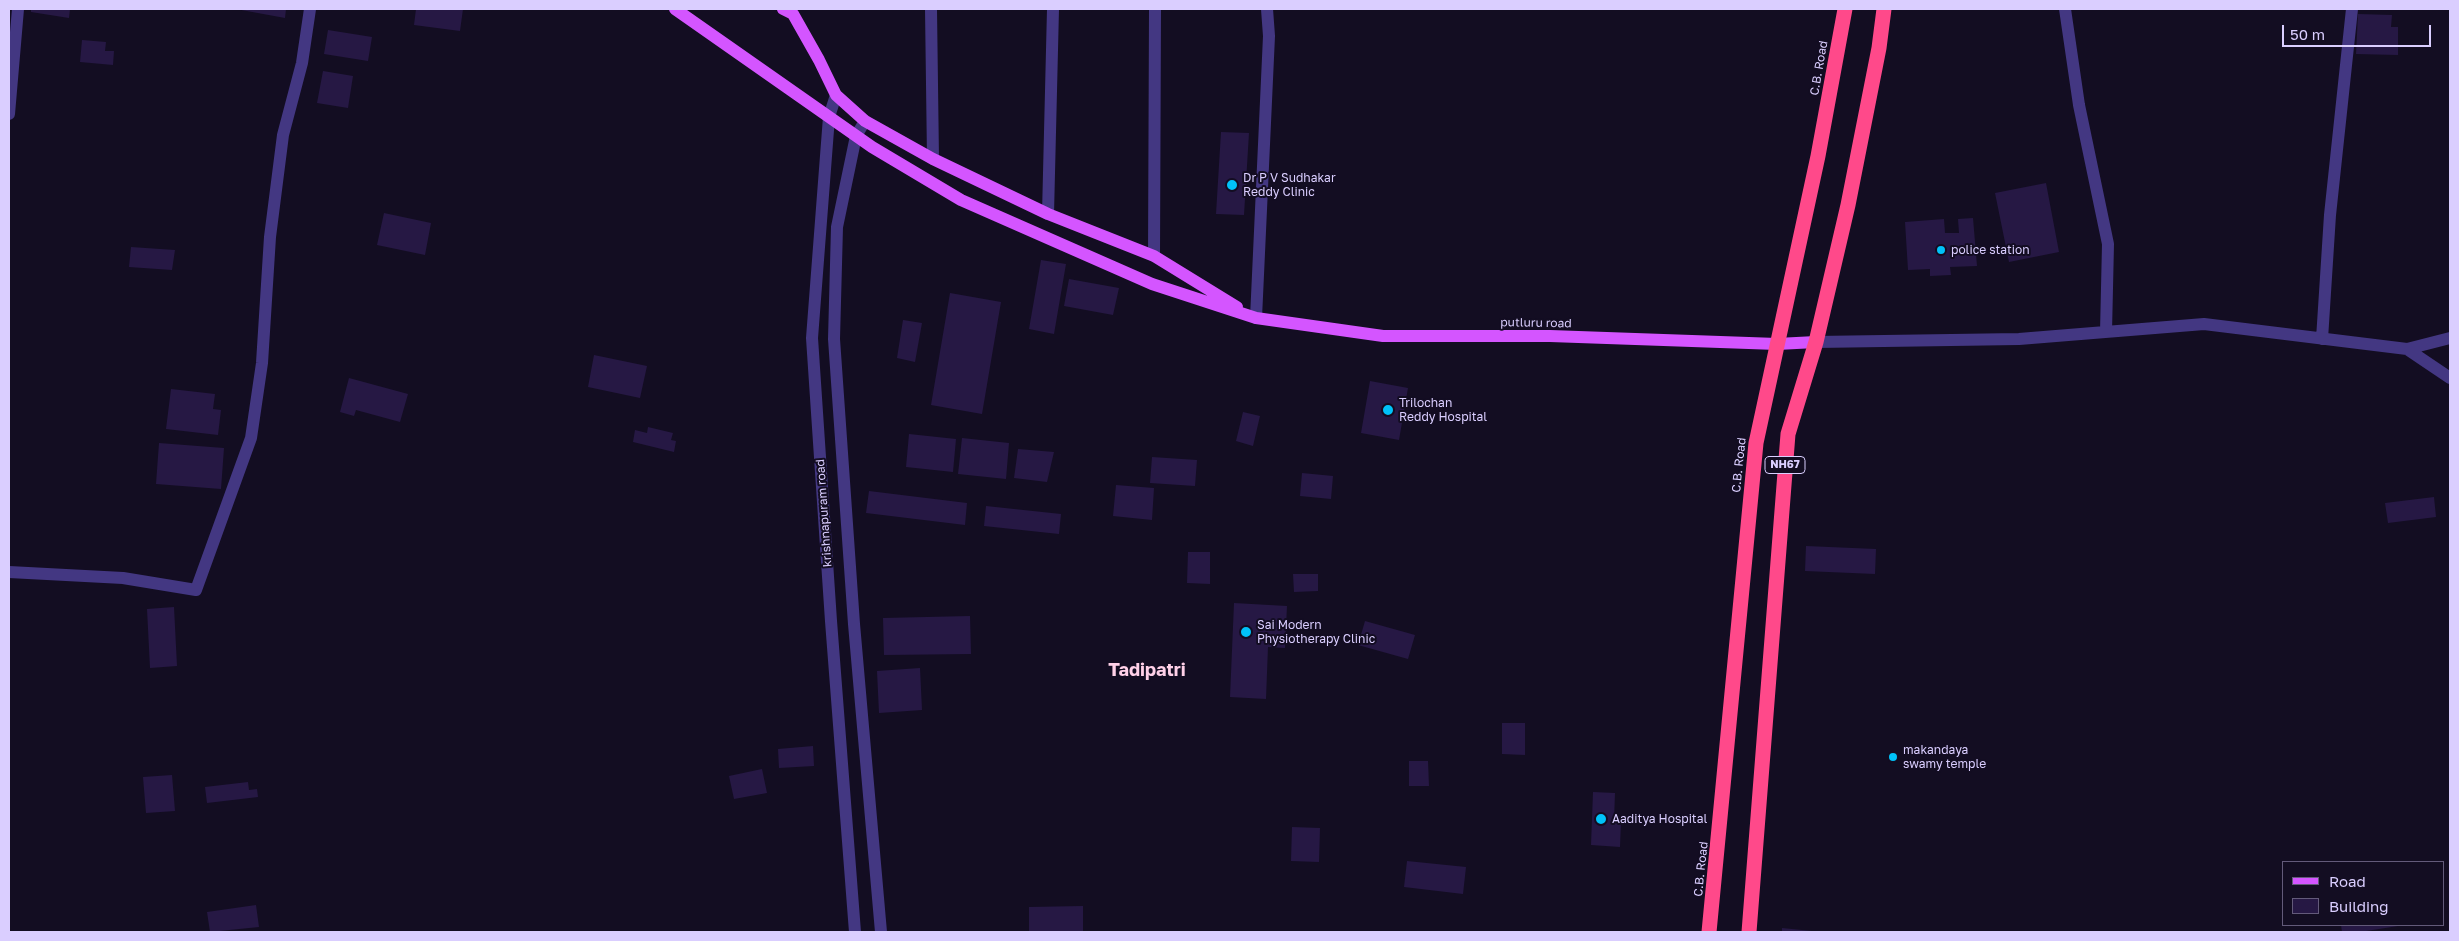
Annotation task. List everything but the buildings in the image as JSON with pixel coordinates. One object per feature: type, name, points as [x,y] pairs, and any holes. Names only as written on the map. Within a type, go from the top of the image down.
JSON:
[{"type":"highway","name":"C.B. Road","points":[[1709,932],[1756,444],[1818,156],[1845,9]]},
{"type":"highway","name":"NH67","points":[[1749,932],[1788,434],[1816,342],[1848,204],[1879,48],[1884,9]]},
{"type":"main road","points":[[675,9],[856,136],[961,200],[1152,284],[1256,318]]},
{"type":"main road","points":[[790,10],[820,60],[836,95],[865,121],[933,159],[1048,214],[1154,256],[1256,318]]},
{"type":"main road","name":"putluru road","points":[[1256,318],[1383,336],[1550,336],[1777,344],[1816,342]]},
{"type":"street","points":[[9,114],[18,9]]},
{"type":"street","points":[[9,572],[123,578],[196,590],[251,438],[262,363],[270,237],[283,135],[302,63],[310,9]]},
{"type":"street","points":[[931,9],[933,159]]},
{"type":"street","points":[[1048,214],[1054,9]]},
{"type":"street","points":[[1154,256],[1155,9]]},
{"type":"street","points":[[1256,318],[1269,36],[1267,9]]},
{"type":"street","points":[[2065,9],[2079,105],[2108,244],[2106,332]]},
{"type":"street","points":[[2322,339],[2330,215],[2352,9]]},
{"type":"street","name":"krishnapuram road","points":[[836,95],[829,117],[812,338],[855,932]]},
{"type":"street","name":"krishnapuram road","points":[[865,121],[856,136],[837,227],[834,339],[854,624],[881,932]]},
{"type":"street","points":[[1816,342],[2019,338],[2204,324],[2407,349],[2450,338]]},
{"type":"street","points":[[2407,349],[2450,378]]},
{"type":"place","name":"Dr P V Sudhakar Reddy Clinic","points":[[1232,185]]},
{"type":"place","name":"police station","points":[[1941,250]]},
{"type":"place","name":"Trilochan Reddy Hospital","points":[[1388,410]]},
{"type":"place","name":"Sai Modern Physiotherapy Clinic","points":[[1246,632]]},
{"type":"place","name":"makandaya swamy temple","points":[[1893,757]]},
{"type":"place","name":"Aaditya Hospital","points":[[1601,819]]},
{"type":"district","name":"Tadipatri","points":[[1147,670]]}]
